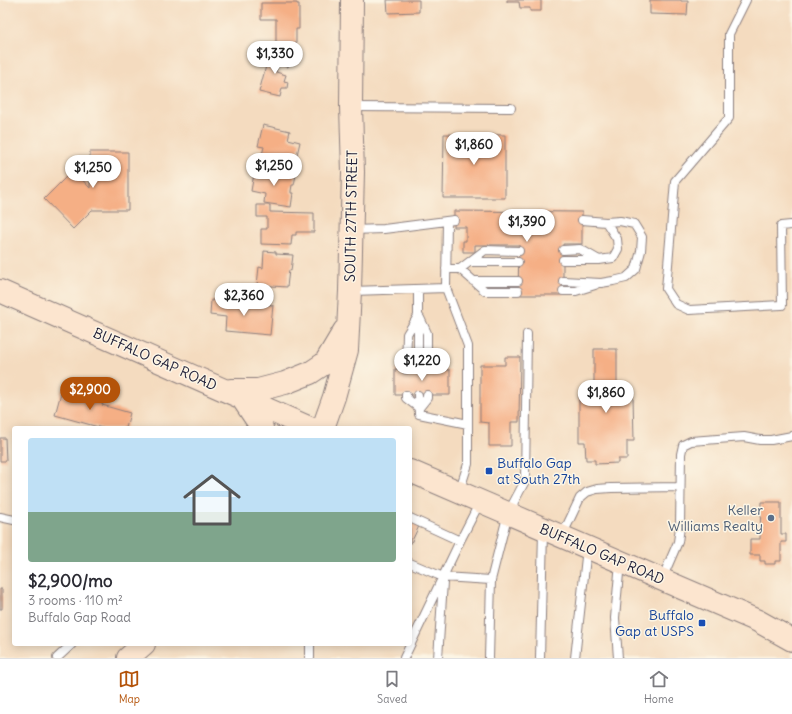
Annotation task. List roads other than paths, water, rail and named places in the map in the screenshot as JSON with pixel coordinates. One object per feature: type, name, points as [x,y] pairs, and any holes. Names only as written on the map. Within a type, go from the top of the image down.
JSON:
[{"type":"main road","name":"SOUTH 27TH STREET","points":[[324,426],[334,397],[347,350],[353,172],[351,108],[352,0]]},
{"type":"main road","name":"BUFFALO GAP ROAD","points":[[0,291],[305,426]]},
{"type":"main road","points":[[233,394],[258,390],[310,373],[325,363],[348,325]]},
{"type":"main road","points":[[233,394],[260,426]]},
{"type":"main road","name":"BUFFALO GAP ROAD","points":[[412,472],[758,621],[792,640]]},
{"type":"main road","points":[[128,658],[142,646]]},
{"type":"lane","points":[[746,0],[729,34],[729,118],[675,181],[666,288],[676,304],[689,310],[782,305],[781,226],[792,225]]},
{"type":"lane","points":[[351,108],[512,108]]},
{"type":"lane","points":[[563,281],[613,281],[626,278],[636,269],[641,251],[642,237],[634,224],[620,221],[606,222],[582,220]]},
{"type":"lane","points":[[351,230],[384,229],[450,221],[446,288],[468,346],[468,464],[459,492]]},
{"type":"lane","points":[[563,260],[599,260],[613,258],[618,249],[617,238],[606,222]]},
{"type":"lane","points":[[563,250],[580,249],[599,260]]},
{"type":"lane","points":[[446,269],[460,269],[485,250],[519,251]]},
{"type":"lane","points":[[471,262],[518,262]]},
{"type":"lane","points":[[460,269],[485,291],[518,291]]},
{"type":"lane","points":[[473,281],[518,281]]},
{"type":"lane","points":[[563,291],[576,291],[601,282]]},
{"type":"lane","points":[[350,291],[446,288]]},
{"type":"lane","points":[[418,289],[418,369]]},
{"type":"lane","points":[[406,369],[407,334],[418,316]]},
{"type":"lane","points":[[418,316],[427,333],[427,369]]},
{"type":"lane","points":[[489,658],[491,580],[508,513],[525,481],[527,334]]},
{"type":"lane","points":[[406,395],[406,398],[419,408]]},
{"type":"lane","points":[[418,395],[419,414],[468,424]]},
{"type":"lane","points":[[419,408],[427,398],[427,395]]},
{"type":"lane","points":[[662,579],[678,542],[680,527],[681,454],[683,445],[691,441],[744,437],[760,440],[792,436]]},
{"type":"lane","points":[[540,658],[552,532],[580,498],[587,492],[597,489],[611,488],[680,487]]},
{"type":"lane","points":[[412,635],[480,502]]},
{"type":"lane","points":[[0,518],[12,520]]},
{"type":"lane","points":[[412,519],[460,541]]},
{"type":"lane","points":[[575,658],[587,547]]},
{"type":"lane","points":[[618,658],[615,618],[620,561]]},
{"type":"lane","points":[[412,564],[443,577],[491,580]]},
{"type":"lane","points":[[438,658],[443,577]]},
{"type":"lane","points":[[57,658],[70,646]]},
{"type":"lane","points":[[310,646],[310,658]]},
{"type":"lane","points":[[404,658],[408,646]]},
{"type":"place","name":"Buffalo Gap at South 27th","points":[[489,471]]},
{"type":"place","name":"Keller Williams Realty","points":[[771,518]]},
{"type":"place","name":"Buffalo Gap at USPS","points":[[702,623]]}]
